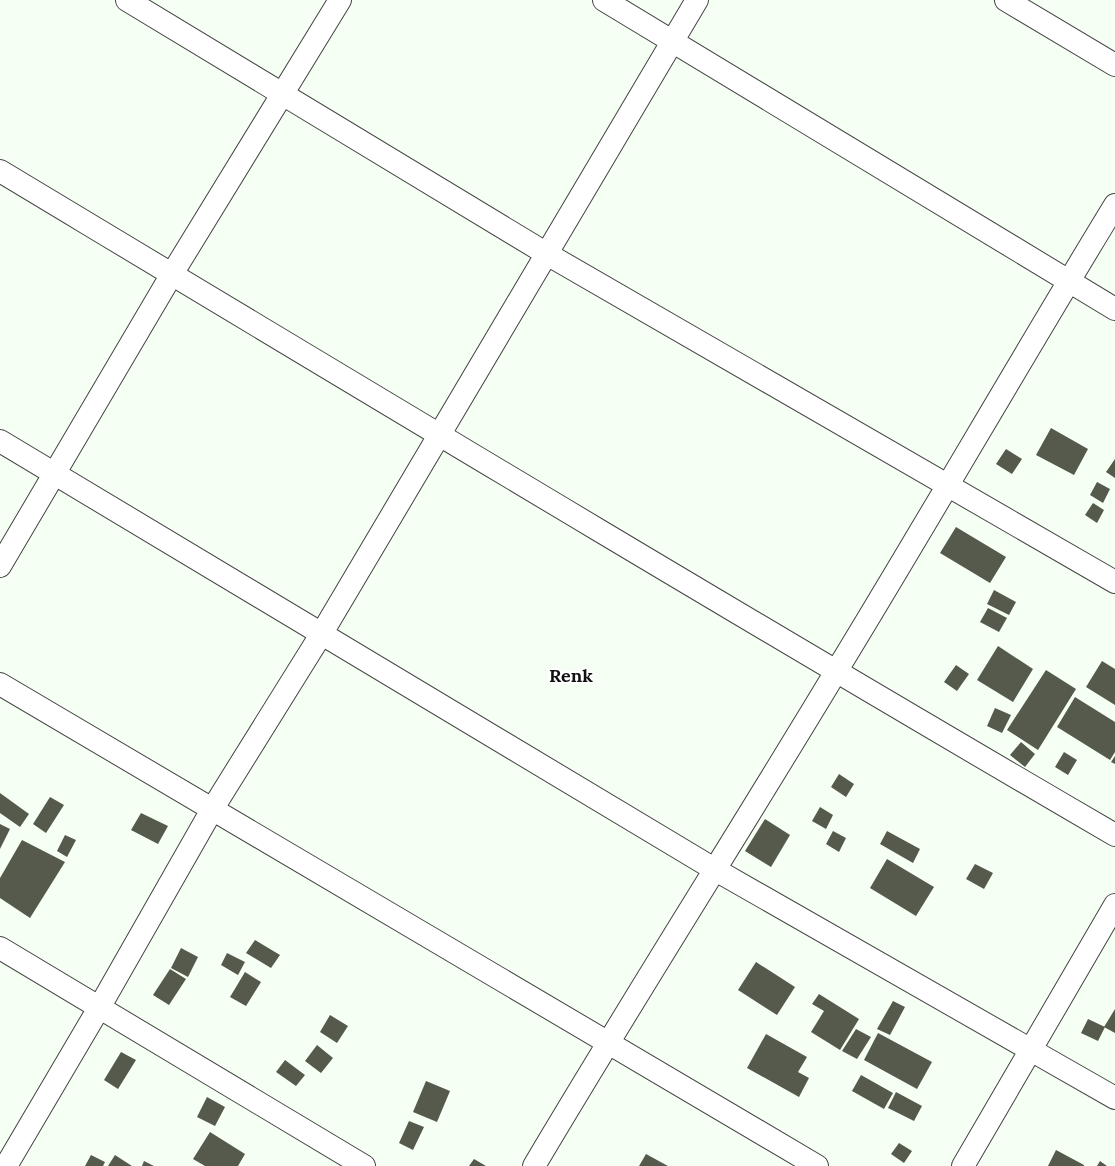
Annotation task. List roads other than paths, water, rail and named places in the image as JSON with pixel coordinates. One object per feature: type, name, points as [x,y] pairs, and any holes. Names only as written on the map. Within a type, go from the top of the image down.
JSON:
[{"type":"street","points":[[127,0],[547,254],[1115,582]]},
{"type":"street","points":[[0,566],[172,274],[284,94],[340,0]]},
{"type":"street","points":[[604,0],[674,40],[1115,309]]},
{"type":"street","points":[[6,1166],[99,1008],[213,808],[322,633],[698,0]]},
{"type":"street","points":[[1006,0],[1115,65]]},
{"type":"street","points":[[0,171],[439,436],[836,672],[1115,835]]},
{"type":"street","points":[[534,1166],[608,1042],[949,486],[1069,281],[1115,206]]},
{"type":"street","points":[[0,441],[714,869],[1115,1098]]},
{"type":"street","points":[[0,684],[213,808],[817,1166]]},
{"type":"street","points":[[963,1166],[1115,905]]},
{"type":"street","points":[[0,948],[364,1166]]},
{"type":"district","name":"Renk","points":[[571,676]]}]
